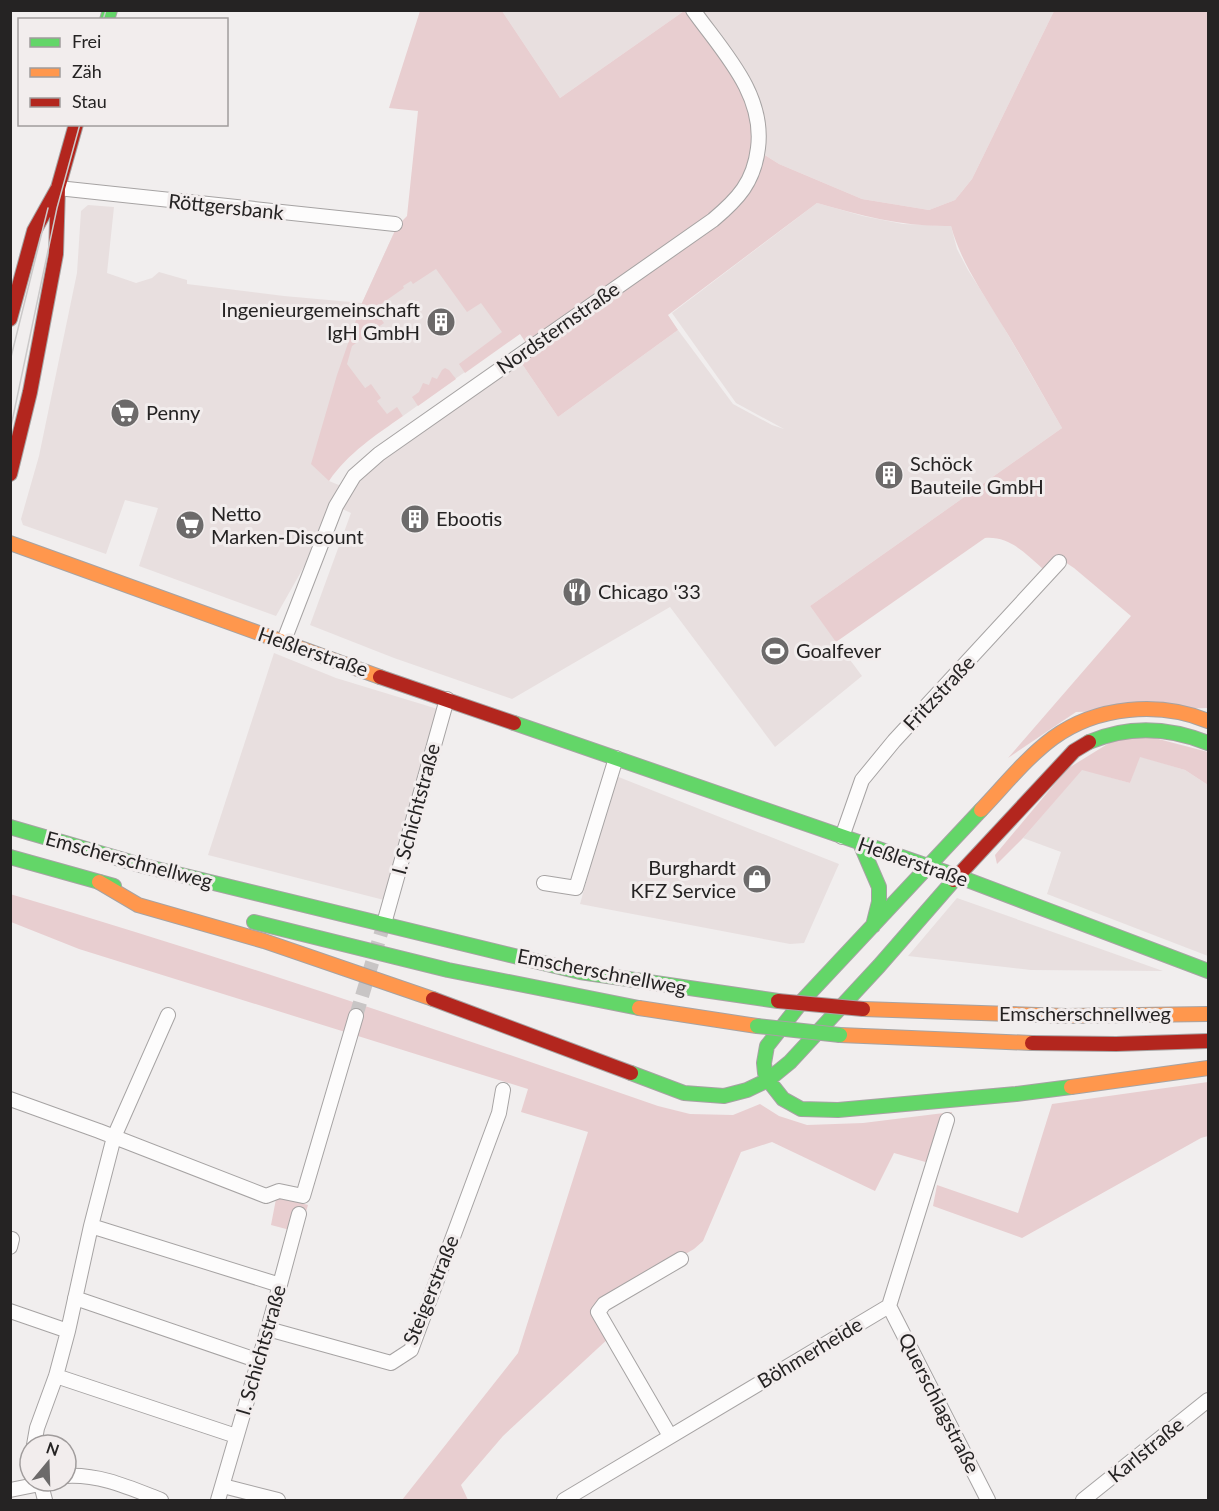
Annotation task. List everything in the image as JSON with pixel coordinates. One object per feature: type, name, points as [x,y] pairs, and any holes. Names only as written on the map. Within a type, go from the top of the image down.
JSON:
[{"type":"main road","points":[[10,319],[34,231],[58,188],[75,126]]},
{"type":"main road","points":[[10,474],[30,392],[56,254],[58,188]]},
{"type":"main road","name":"Heßlerstraße","points":[[10,543],[284,643],[957,876],[1209,971]]},
{"type":"main road","points":[[1209,721],[1167,709],[1130,710],[1079,722],[1053,738],[927,867],[804,999],[767,1046],[764,1063],[768,1080],[783,1099],[801,1109],[838,1110],[1016,1094],[1209,1068]]},
{"type":"main road","points":[[99,882],[138,904],[264,941],[464,1009],[684,1093],[724,1096],[747,1090],[768,1080],[789,1062],[879,966],[957,876],[1085,743],[1116,731],[1146,728],[1183,734],[1209,743]]},
{"type":"main road","name":"Emscherschnellweg","points":[[10,827],[156,869],[580,972],[778,1001],[862,1009],[1066,1016],[1209,1014]]},
{"type":"main road","points":[[860,843],[879,888],[879,902],[873,927]]},
{"type":"main road","name":"Emscherschnellweg","points":[[10,857],[191,906]]},
{"type":"main road","name":"Emscherschnellweg","points":[[237,917],[397,958],[546,990],[645,1009],[757,1026],[840,1035],[971,1043],[1107,1044],[1209,1041]]},
{"type":"main road","points":[[1066,1016],[1078,1006],[1209,1001]]},
{"type":"street","name":"Nordsternstraße","points":[[284,643],[336,506],[354,476],[379,453],[713,220],[732,204],[745,188],[755,170],[760,132],[758,115],[745,82],[693,10]]},
{"type":"street","name":"Röttgersbank","points":[[58,188],[395,225]]},
{"type":"street","name":"Fritzstraße","points":[[842,837],[862,780],[894,741],[1059,562]]},
{"type":"street","name":"I. Schichtstraße","points":[[385,920],[447,699]]},
{"type":"street","points":[[544,883],[576,888],[616,758]]},
{"type":"street","points":[[36,1433],[56,1376],[68,1331],[91,1226],[114,1137],[168,1015]]},
{"type":"street","points":[[10,1099],[266,1196],[279,1191],[303,1196],[356,1016]]},
{"type":"street","name":"Steigerstraße","points":[[268,1329],[391,1363],[411,1350],[499,1113],[503,1090]]},
{"type":"street","points":[[889,1306],[947,1120]]},
{"type":"street","name":"I. Schichtstraße","points":[[218,1500],[268,1329],[298,1214]]},
{"type":"street","points":[[91,1226],[280,1286]]},
{"type":"street","points":[[670,1436],[598,1312],[604,1304],[681,1259]]},
{"type":"street","points":[[75,1298],[259,1361]]},
{"type":"street","name":"Böhmerheide","points":[[564,1500],[889,1306]]},
{"type":"street","name":"Querschlagstraße","points":[[889,1306],[988,1500]]},
{"type":"street","points":[[10,1311],[68,1331]]},
{"type":"street","points":[[56,1376],[236,1436]]},
{"type":"street","name":"Karlstraße","points":[[1083,1500],[1209,1400]]},
{"type":"street","points":[[78,1475],[109,1480],[161,1500]]},
{"type":"street","points":[[223,1486],[278,1500]]},
{"type":"shaded area","points":[[420,11],[502,11],[560,98],[684,11],[691,11],[743,84],[757,150],[731,204],[528,346],[520,334],[465,373],[459,364],[502,332],[481,303],[467,312],[436,269],[413,284],[411,281],[403,286],[404,288],[374,309],[384,323],[352,346],[347,364],[365,388],[371,384],[381,398],[377,401],[387,414],[397,407],[403,416],[354,453],[329,481],[311,464],[337,375],[362,303],[397,226],[407,216],[418,111],[389,108]]},
{"type":"shaded area","points":[[502,11],[684,11],[560,98]]},
{"type":"shaded area","points":[[696,11],[1054,11],[972,179],[955,200],[929,210],[862,199],[779,164],[760,152]]},
{"type":"shaded area","points":[[1054,11],[1208,11],[1208,708],[1076,712],[1008,758],[1131,616],[1074,568],[1056,556],[1043,569],[1010,543],[985,538],[836,642],[810,606],[1062,428],[972,275],[951,226],[917,225],[883,220],[817,203],[668,315],[678,330],[558,417],[520,361],[715,221],[760,152],[779,164],[862,199],[929,210],[955,200],[972,179]]},
{"type":"shaded area","points":[[817,203],[903,224],[951,226],[957,249],[968,270],[1062,428],[810,606],[862,676],[775,747],[670,607],[512,699],[394,658],[310,625],[351,513],[338,507],[355,477],[520,361],[558,417],[678,330],[733,404],[784,429],[736,403],[672,313]]},
{"type":"shaded area","points":[[88,205],[114,207],[107,273],[136,283],[152,278],[159,272],[187,280],[187,284],[362,303],[393,235],[400,236],[520,333],[403,416],[397,408],[387,415],[370,385],[365,388],[329,481],[346,488],[276,616],[139,566],[158,508],[125,500],[106,554],[23,525],[21,519],[39,456],[77,273],[81,211]]},
{"type":"shaded area","points":[[445,368],[456,379],[418,406],[412,397],[419,392],[423,383],[429,385],[432,377],[437,379]]},
{"type":"shaded area","points":[[274,653],[336,678],[441,710],[384,900],[208,855]]},
{"type":"shaded area","points":[[1147,736],[1208,752],[1208,785],[1185,770],[1140,757],[1130,783],[1082,770],[1023,838],[997,864],[995,855],[1067,769],[1114,740]]},
{"type":"shaded area","points":[[1139,756],[1185,770],[1208,785],[1208,956],[1047,894],[1061,852],[1023,838],[1082,769],[1130,783]]},
{"type":"shaded area","points":[[616,776],[839,864],[804,943],[790,944],[580,904]]},
{"type":"shaded area","points":[[10,894],[255,970],[658,1106],[690,1114],[733,1115],[760,1104],[779,1116],[807,1125],[863,1123],[952,1112],[936,1165],[894,1153],[875,1191],[772,1142],[741,1152],[703,1241],[694,1249],[602,1303],[610,1337],[503,1436],[461,1485],[468,1500],[402,1500],[518,1353],[588,1132],[521,1112],[528,1089],[79,949],[11,922]]},
{"type":"shaded area","points":[[957,898],[1163,971],[1031,970],[908,956]]},
{"type":"shaded area","points":[[1208,1082],[1208,1136],[1022,1238],[933,1206],[937,1185],[1018,1213],[1052,1104]]},
{"type":"shaded area","points":[[281,1197],[308,1205],[305,1215],[290,1230],[271,1225],[276,1199]]},
{"type":"tunnel","points":[[356,1016],[385,920]]},
{"type":"tram line","points":[[104,18],[106,10]]},
{"type":"tram line","points":[[10,431],[57,208],[79,126]]},
{"type":"tram line","points":[[10,361],[48,208]]},
{"type":"traffic: fast","points":[[108,18],[110,10]]},
{"type":"traffic: fast","points":[[514,723],[957,876],[1208,971]]},
{"type":"traffic: fast","points":[[1089,742],[1119,733],[1148,730],[1178,734],[1208,743]]},
{"type":"traffic: fast","points":[[981,810],[804,999],[767,1046],[765,1073],[783,1099],[801,1109],[838,1110],[1071,1087]]},
{"type":"traffic: fast","points":[[10,827],[144,866],[580,972],[778,1001]]},
{"type":"traffic: fast","points":[[860,843],[879,887],[879,902],[873,926]]},
{"type":"traffic: fast","points":[[10,857],[114,886]]},
{"type":"traffic: fast","points":[[631,1073],[684,1093],[724,1096],[747,1090],[768,1080],[790,1062],[879,966],[954,880]]},
{"type":"traffic: fast","points":[[254,922],[448,970],[639,1008]]},
{"type":"traffic: fast","points":[[757,1026],[840,1035]]},
{"type":"traffic: slow","points":[[10,543],[380,677]]},
{"type":"traffic: slow","points":[[981,810],[1024,763],[1043,746],[1070,727],[1089,719],[1108,713],[1149,709],[1189,715],[1208,721]]},
{"type":"traffic: slow","points":[[99,882],[138,905],[264,941],[433,999]]},
{"type":"traffic: slow","points":[[639,1008],[757,1026]]},
{"type":"traffic: slow","points":[[863,1009],[1066,1016],[1208,1014]]},
{"type":"traffic: slow","points":[[840,1035],[1032,1043]]},
{"type":"traffic: slow","points":[[1071,1087],[1208,1068]]},
{"type":"traffic: jam","points":[[10,319],[34,231],[58,188],[75,126]]},
{"type":"traffic: jam","points":[[10,474],[30,392],[56,254],[58,188]]},
{"type":"traffic: jam","points":[[380,677],[514,723]]},
{"type":"traffic: jam","points":[[954,880],[1074,751],[1089,742]]},
{"type":"traffic: jam","points":[[433,999],[631,1073]]},
{"type":"traffic: jam","points":[[778,1001],[863,1009]]},
{"type":"traffic: jam","points":[[1032,1043],[1116,1044],[1208,1041]]},
{"type":"place","name":"Ingenieurgemeinschaft IgH GmbH","points":[[441,322]]},
{"type":"place","name":"Penny","points":[[125,413]]},
{"type":"place","name":"Schöck Bauteile GmbH","points":[[889,475]]},
{"type":"place","name":"Ebootis","points":[[415,519]]},
{"type":"place","name":"Netto Marken-Discount","points":[[190,525]]},
{"type":"place","name":"Chicago '33","points":[[577,592]]},
{"type":"place","name":"Goalfever","points":[[775,651]]},
{"type":"place","name":"Burghardt KFZ Service","points":[[757,879]]}]
